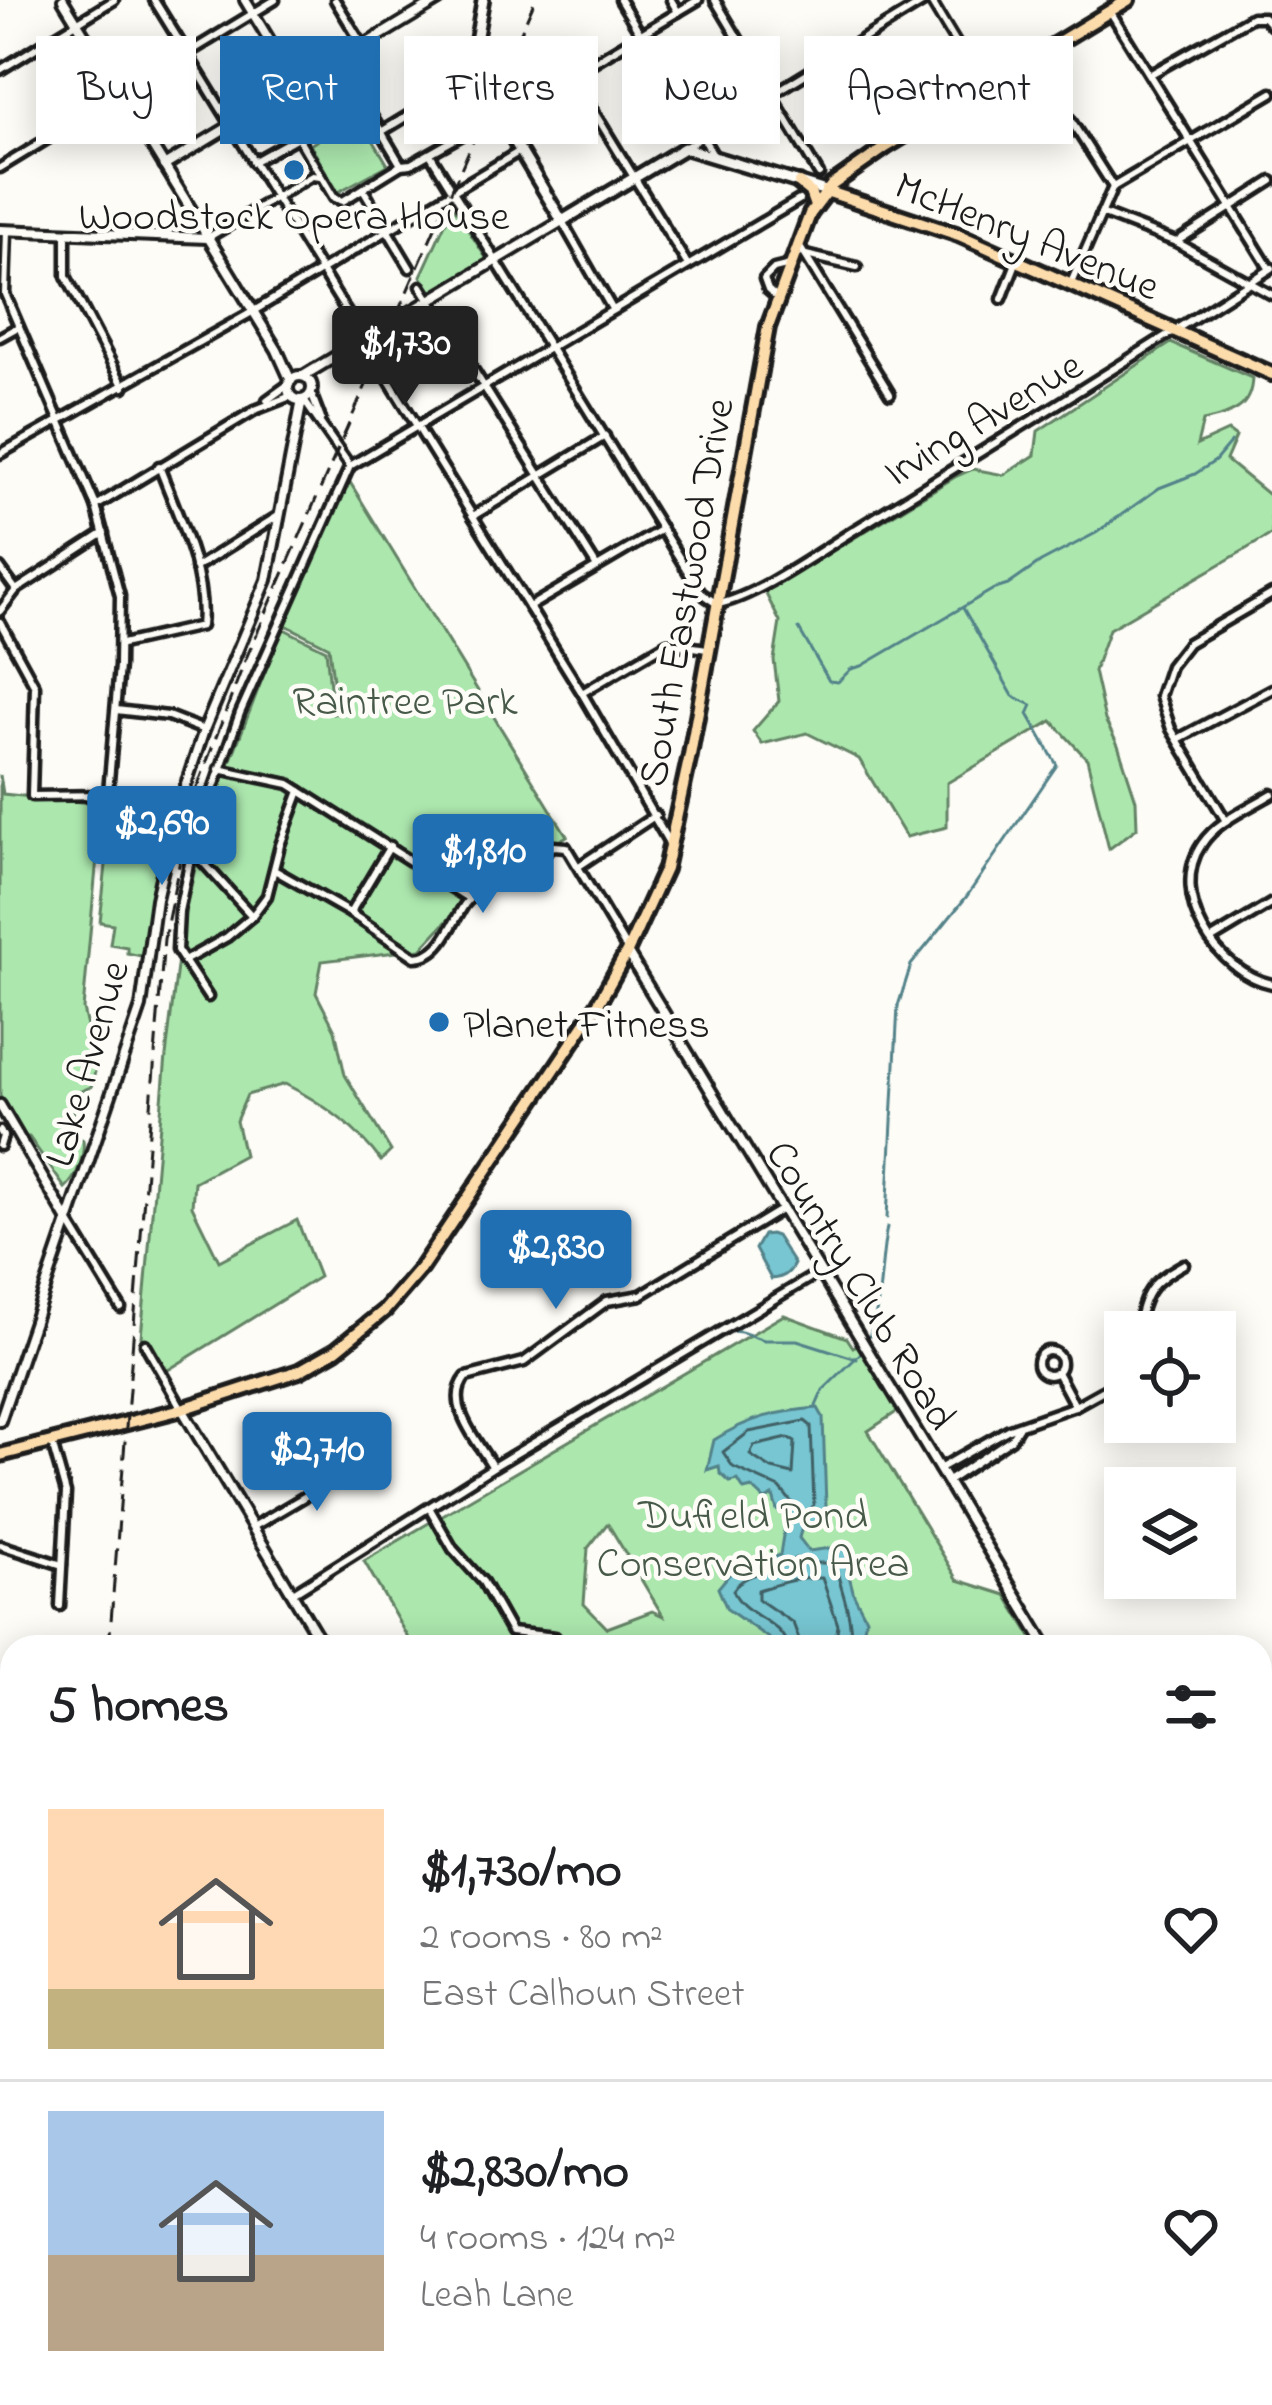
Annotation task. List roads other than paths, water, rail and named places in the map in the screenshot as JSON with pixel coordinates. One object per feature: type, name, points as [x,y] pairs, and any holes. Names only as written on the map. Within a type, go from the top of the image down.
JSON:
[{"type":"main road","points":[[479,36],[483,0]]},
{"type":"main road","name":"South Eastwood Drive","points":[[1068,36],[1128,0]]},
{"type":"main road","points":[[516,144],[562,221],[684,148]]},
{"type":"main road","name":"South Eastwood Drive","points":[[0,1455],[182,1409],[299,1371],[336,1350],[385,1310],[425,1262],[598,1004],[664,869],[761,358],[777,298],[790,265],[802,250],[815,206],[826,191],[891,144]]},
{"type":"main road","name":"McHenry Avenue","points":[[684,148],[959,235],[1272,374]]},
{"type":"main road","points":[[843,177],[842,186],[855,200]]},
{"type":"main road","points":[[799,183],[810,192],[815,206]]},
{"type":"main road","points":[[0,1466],[24,1450]]},
{"type":"street","points":[[63,0],[86,36]]},
{"type":"street","points":[[0,70],[114,0]]},
{"type":"street","points":[[154,0],[176,36]]},
{"type":"street","points":[[244,0],[266,36]]},
{"type":"street","points":[[196,47],[275,0]]},
{"type":"street","points":[[335,0],[357,36]]},
{"type":"street","points":[[380,36],[439,0]]},
{"type":"street","points":[[620,0],[641,35]]},
{"type":"street","points":[[671,0],[678,12]]},
{"type":"street","points":[[598,61],[698,0]]},
{"type":"street","points":[[715,0],[737,36]]},
{"type":"street","points":[[780,90],[928,0],[950,36]]},
{"type":"street","points":[[1110,11],[1271,268]]},
{"type":"street","points":[[1150,75],[1250,18],[1262,16],[1272,26]]},
{"type":"street","points":[[196,70],[220,109]]},
{"type":"street","points":[[1071,283],[1113,187],[1272,93]]},
{"type":"street","points":[[780,108],[819,174]]},
{"type":"street","points":[[401,165],[381,132],[404,118]]},
{"type":"street","points":[[598,119],[687,263]]},
{"type":"street","points":[[1073,124],[1113,187]]},
{"type":"street","points":[[164,166],[220,132]]},
{"type":"street","points":[[0,167],[38,144]]},
{"type":"street","points":[[151,144],[277,350],[302,376],[302,395],[350,466]]},
{"type":"street","points":[[242,144],[582,693],[670,845]]},
{"type":"street","points":[[253,162],[289,144]]},
{"type":"street","points":[[302,144],[316,177],[334,199],[343,201],[401,165],[447,144]]},
{"type":"street","points":[[684,148],[691,144]]},
{"type":"street","points":[[707,144],[715,157]]},
{"type":"street","points":[[0,454],[253,312],[520,151]]},
{"type":"street","points":[[430,154],[701,593],[717,604]]},
{"type":"street","points":[[166,852],[104,838],[121,644],[120,596],[96,506],[5,294],[4,231],[209,237],[316,177]]},
{"type":"street","points":[[1176,242],[1272,181]]},
{"type":"street","points":[[363,189],[410,268]]},
{"type":"street","points":[[208,997],[177,950],[193,850],[239,713],[350,466],[800,200]]},
{"type":"street","points":[[1101,213],[1176,242],[1272,295]]},
{"type":"street","points":[[96,506],[255,410],[290,383],[562,221],[611,308]]},
{"type":"street","points":[[66,234],[66,277],[124,387]]},
{"type":"street","points":[[802,250],[857,267]]},
{"type":"street","points":[[802,250],[890,394]]},
{"type":"street","points":[[1002,298],[1018,260]]},
{"type":"street","points":[[777,298],[767,290],[764,279],[774,269],[790,265]]},
{"type":"street","name":"Irving Avenue","points":[[717,604],[772,579],[1271,268]]},
{"type":"street","points":[[421,286],[596,567]]},
{"type":"street","points":[[0,338],[19,327]]},
{"type":"street","name":"Lake Avenue","points":[[0,1420],[141,1007],[166,852],[204,730],[267,580],[302,395],[290,383],[277,350]]},
{"type":"street","points":[[255,410],[302,395],[342,356]]},
{"type":"street","points":[[473,516],[605,436]]},
{"type":"street","points":[[121,644],[201,626],[194,568],[159,466]]},
{"type":"street","points":[[194,568],[282,514]]},
{"type":"street","points":[[529,608],[662,529]]},
{"type":"street","points":[[0,611],[16,590],[104,533]]},
{"type":"street","points":[[0,568],[16,590]]},
{"type":"street","points":[[1226,821],[1165,717],[1160,695],[1170,666],[1187,643],[1272,594]]},
{"type":"street","points":[[0,622],[35,686],[32,796],[108,796]]},
{"type":"street","points":[[582,693],[667,643],[707,650]]},
{"type":"street","points":[[1178,739],[1272,688]]},
{"type":"street","points":[[116,710],[168,716],[204,730]]},
{"type":"street","points":[[219,769],[289,784],[469,899]]},
{"type":"street","points":[[184,961],[227,937],[267,896],[300,791]]},
{"type":"street","points":[[1272,794],[1203,841],[1190,867],[1189,892],[1224,958],[1253,980],[1272,984]]},
{"type":"street","points":[[579,866],[656,815],[675,820]]},
{"type":"street","points":[[350,913],[390,846]]},
{"type":"street","points":[[275,871],[415,957],[434,952],[469,899],[554,846],[566,847],[627,952]]},
{"type":"street","points":[[193,850],[252,916]]},
{"type":"street","points":[[1212,939],[1272,902]]},
{"type":"street","name":"Country Club Road","points":[[627,952],[1040,1635]]},
{"type":"street","points":[[0,1105],[121,1308]]},
{"type":"street","points":[[0,1131],[0,1146]]},
{"type":"street","points":[[493,1467],[457,1403],[460,1383],[466,1377],[524,1362],[607,1301],[641,1295],[782,1209]]},
{"type":"street","points":[[1141,1311],[1153,1282],[1184,1264]]},
{"type":"street","points":[[293,1593],[820,1272]]},
{"type":"street","points":[[145,1344],[317,1635]]},
{"type":"street","points":[[1058,1374],[1039,1370],[1035,1360],[1043,1351],[1055,1351],[1061,1364],[1058,1374],[1075,1406]]},
{"type":"street","points":[[939,1469],[1020,1425],[1075,1406],[1104,1390]]},
{"type":"street","points":[[947,1482],[1011,1439],[1020,1425]]},
{"type":"street","points":[[52,1443],[66,1493],[60,1606]]},
{"type":"street","points":[[253,1527],[360,1464]]},
{"type":"street","points":[[430,1508],[454,1549],[483,1582],[511,1632],[537,1635]]},
{"type":"street","points":[[0,1545],[62,1565]]},
{"type":"water","points":[[770,1234],[794,1264],[785,1275],[771,1279],[755,1249],[763,1235]]},
{"type":"water","points":[[818,1408],[823,1417],[826,1506],[822,1520],[802,1527],[799,1538],[809,1551],[847,1546],[854,1560],[847,1568],[854,1595],[866,1618],[862,1635],[764,1635],[727,1609],[718,1588],[732,1571],[780,1555],[786,1516],[777,1510],[773,1496],[765,1500],[752,1488],[744,1490],[738,1480],[730,1482],[720,1473],[719,1466],[707,1470],[714,1440],[739,1426]]},
{"type":"waterway","points":[[799,629],[829,681],[838,682],[851,669],[1096,533],[1159,488],[1195,474],[1231,442]]},
{"type":"waterway","points":[[887,1218],[898,1006],[911,965],[967,896],[1057,765],[1028,714],[1032,705],[1013,696],[963,608]]},
{"type":"waterway","points":[[867,1342],[878,1300],[887,1227]]},
{"type":"waterway","points":[[710,1344],[732,1331],[764,1340],[797,1340],[857,1359]]},
{"type":"waterway","points":[[816,1406],[823,1390],[863,1351]]},
{"type":"railway","points":[[110,1635],[164,939],[192,801],[244,663],[535,0]]},
{"type":"place","name":"Woodstock Opera House","points":[[294,170]]},
{"type":"place","name":"Planet Fitness","points":[[439,1022]]},
{"type":"park label","name":"Raintree Park","points":[[405,699]]},
{"type":"park label","name":"Dufield Pond Conservation Area","points":[[753,1537]]}]
